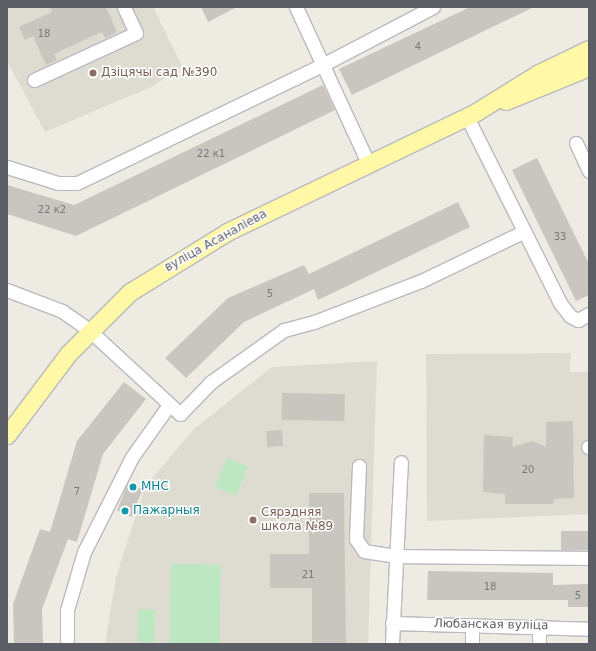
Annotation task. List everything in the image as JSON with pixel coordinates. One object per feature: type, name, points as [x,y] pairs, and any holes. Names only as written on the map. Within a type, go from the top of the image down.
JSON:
[{"type":"main road","name":"вуліца Асаналіева","points":[[7,436],[44,384],[90,330],[130,292],[172,264],[227,232],[369,166],[472,114],[538,73],[589,49]]},
{"type":"main road","name":"вуліца Асаналіева","points":[[472,114],[540,89],[589,67]]},
{"type":"street","points":[[34,80],[136,33],[124,7]]},
{"type":"street","points":[[296,7],[324,64],[369,166]]},
{"type":"street","points":[[7,167],[58,183],[77,183],[324,64],[433,7]]},
{"type":"street","points":[[472,114],[525,231],[560,303],[570,316],[578,320],[589,314]]},
{"type":"street","points":[[576,143],[589,171]]},
{"type":"street","points":[[7,290],[62,311],[90,330],[180,414],[211,382],[284,330],[314,322],[421,281],[525,231]]},
{"type":"street","points":[[67,640],[67,610],[84,552],[132,457],[169,405]]},
{"type":"street","points":[[392,644],[394,556],[401,462]]},
{"type":"street","points":[[359,466],[356,539],[358,546],[364,552],[394,556],[589,558]]},
{"type":"street","name":"Любанская вуліца","points":[[392,623],[539,626],[589,629]]},
{"type":"street","points":[[472,625],[472,644]]},
{"type":"street","points":[[539,626],[539,644]]},
{"type":"shaded area","name":"Дзіцячы сад №390","points":[[7,7],[153,7],[182,66],[153,86],[45,132],[7,61]]},
{"type":"shaded area","points":[[571,353],[570,372],[589,372],[589,514],[427,521],[426,354]]},
{"type":"shaded area","name":"Сярэдняя школа №89","points":[[377,361],[368,644],[105,644],[116,577],[145,487],[194,429],[272,367]]},
{"type":"green space","points":[[227,458],[248,467],[236,496],[215,487]]},
{"type":"green space","points":[[171,564],[221,565],[220,644],[170,644]]},
{"type":"green space","points":[[139,609],[156,610],[154,643],[137,642]]},
{"type":"building","points":[[50,7],[106,7],[117,32],[105,38],[102,32],[86,39],[54,54],[57,60],[46,65],[33,36],[25,40],[19,27],[52,12]]},
{"type":"building","points":[[201,7],[237,7],[208,22]]},
{"type":"building","points":[[470,7],[534,7],[352,95],[339,69]]},
{"type":"building","points":[[323,85],[335,110],[76,236],[7,214],[7,185],[74,205]]},
{"type":"building","points":[[537,158],[589,264],[589,295],[576,301],[512,170]]},
{"type":"building","points":[[458,202],[470,227],[318,300],[314,289],[244,322],[186,378],[165,358],[228,298],[304,265],[309,274]]},
{"type":"building","points":[[124,382],[146,399],[103,454],[77,542],[68,539],[42,609],[43,644],[14,644],[13,604],[40,529],[50,532],[77,441]]},
{"type":"building","points":[[282,393],[345,394],[345,421],[282,420]]},
{"type":"building","points":[[573,421],[574,498],[554,499],[553,504],[505,504],[505,494],[483,492],[484,435],[513,437],[512,447],[532,441],[546,447],[546,422]]},
{"type":"building","points":[[282,430],[283,446],[267,447],[266,431]]},
{"type":"building","points":[[128,483],[143,489],[132,517],[117,511]]},
{"type":"building","points":[[309,493],[344,493],[346,644],[312,644],[312,588],[270,588],[270,554],[309,554]]},
{"type":"building","points":[[561,531],[589,531],[589,550],[561,550]]},
{"type":"building","points":[[428,571],[553,573],[553,585],[589,584],[589,607],[568,607],[568,600],[427,600]]},
{"type":"place","name":"Дзіцячы сад №390","points":[[93,73]]},
{"type":"place","name":"МНС","points":[[133,487]]},
{"type":"place","name":"Пажарныя","points":[[125,511]]},
{"type":"place","name":"Сярэдняя школа №89","points":[[253,520]]}]
